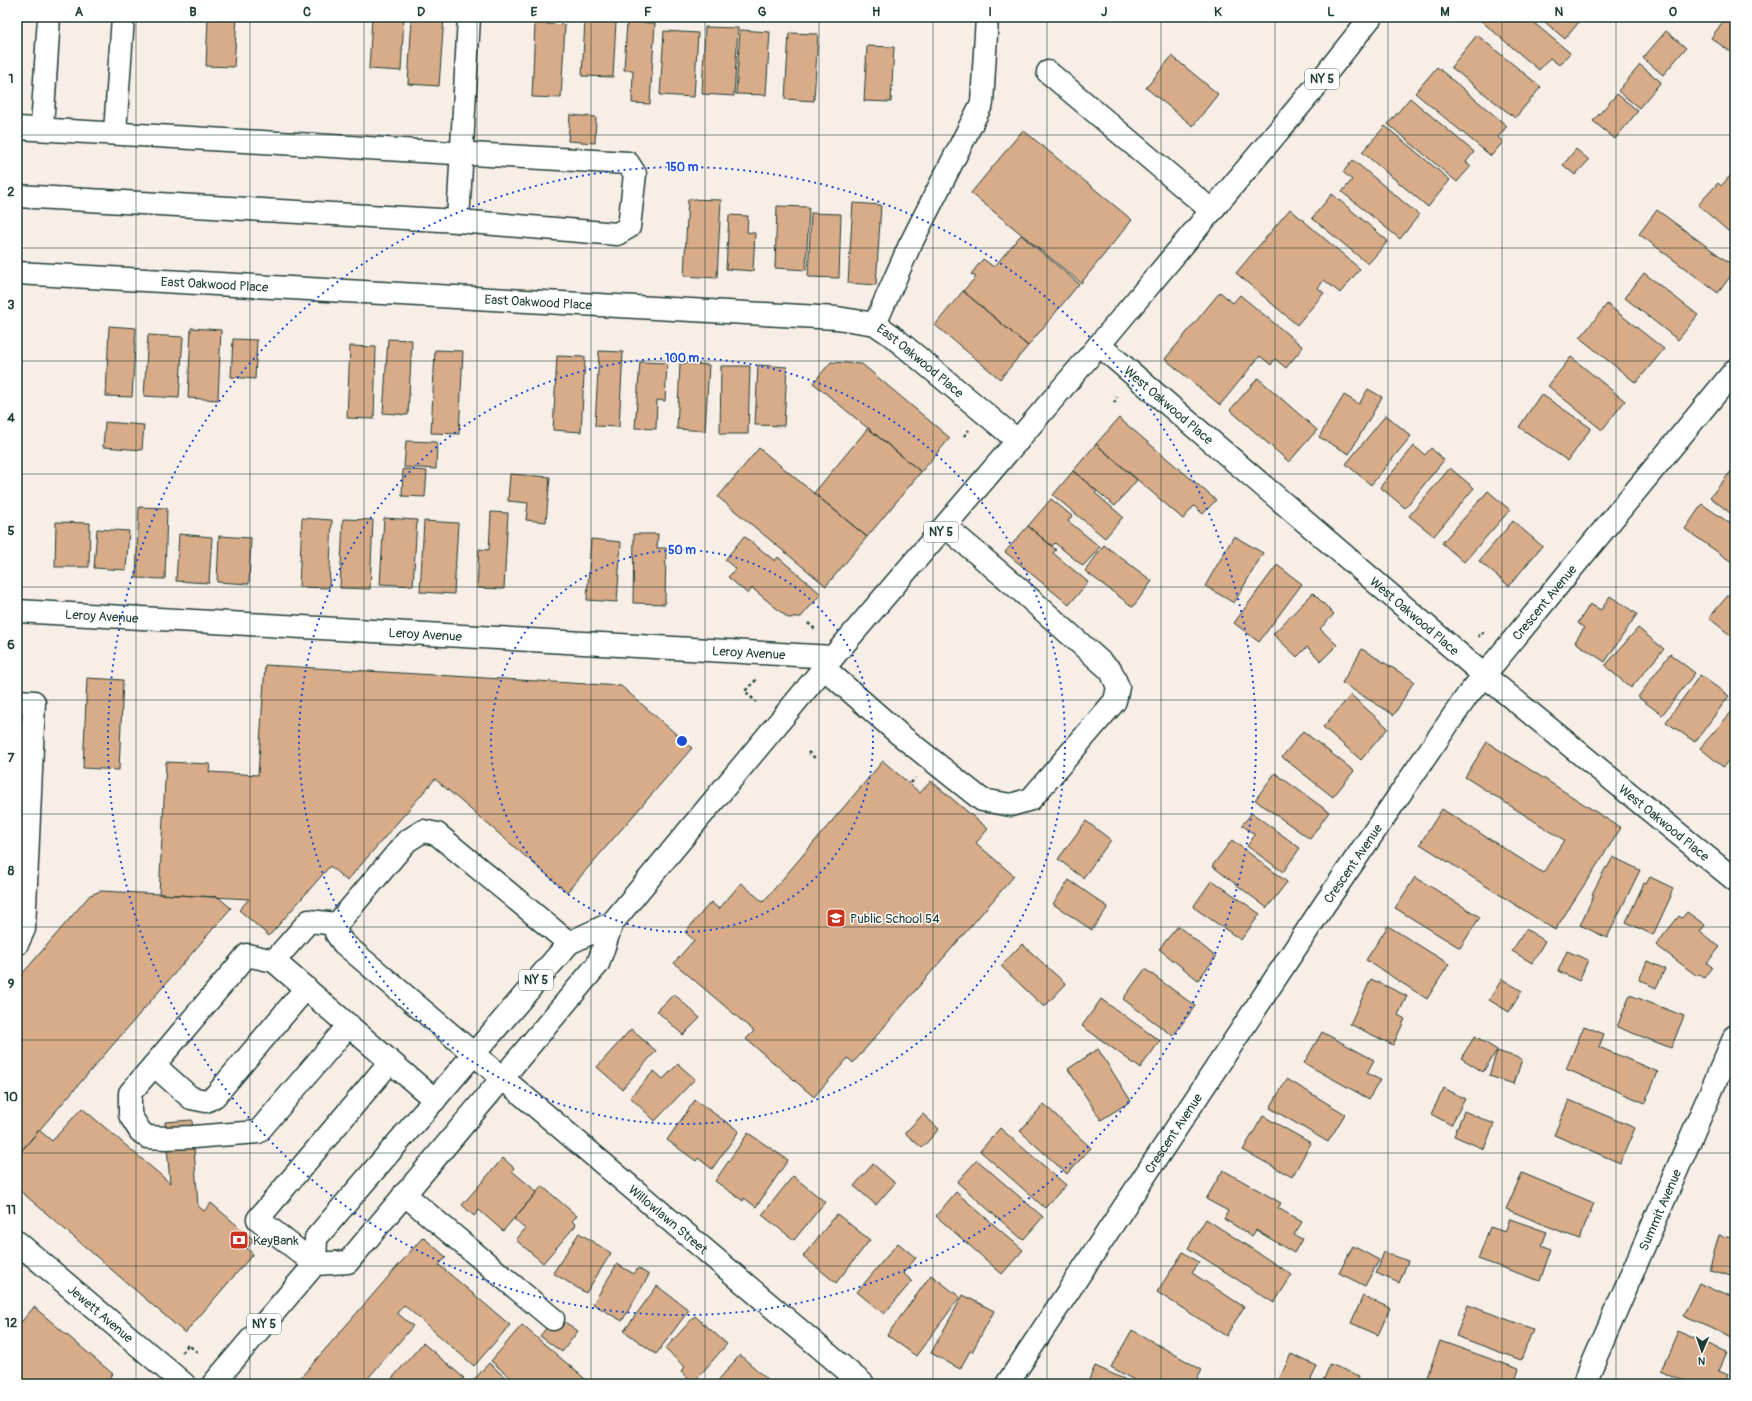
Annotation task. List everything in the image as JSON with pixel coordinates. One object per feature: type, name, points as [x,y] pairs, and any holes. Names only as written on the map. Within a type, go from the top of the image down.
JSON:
[{"type":"street","points":[[42,128],[49,17]]},
{"type":"street","points":[[115,132],[123,17]]},
{"type":"street","points":[[458,221],[470,17]]},
{"type":"street","points":[[875,324],[909,247],[982,103],[987,17]]},
{"type":"street","name":"NY 5","points":[[315,1264],[348,1262],[598,964],[612,924],[829,663],[1212,211],[1317,85],[1371,17]]},
{"type":"street","points":[[1048,72],[1212,211]]},
{"type":"street","points":[[17,128],[115,132],[628,163],[634,174],[629,227],[617,234],[458,221],[17,196]]},
{"type":"street","name":"East Oakwood Place","points":[[17,273],[837,318],[875,324],[897,340],[1018,441]]},
{"type":"street","name":"West Oakwood Place","points":[[1099,345],[1485,676],[1735,880]]},
{"type":"street","name":"Crescent Avenue","points":[[1008,1384],[1324,905],[1467,696],[1485,676],[1735,370]]},
{"type":"street","points":[[829,663],[899,734],[982,800],[1011,805],[1031,798],[1115,701],[1118,687],[1111,671],[1020,589],[946,526]]},
{"type":"street","name":"Leroy Avenue","points":[[17,611],[829,663]]},
{"type":"street","points":[[17,701],[34,702],[24,929],[17,944]]},
{"type":"street","points":[[274,961],[310,921],[337,924],[407,841],[423,831],[437,834],[569,943]]},
{"type":"street","name":"Willowlawn Street","points":[[337,924],[336,933],[343,943],[863,1384]]},
{"type":"street","name":"NY 5","points":[[212,1384],[315,1264],[316,1238],[435,1100],[473,1053],[569,943],[612,924]]},
{"type":"street","points":[[349,1025],[258,1132],[193,1137],[147,1137],[140,1130],[130,1115],[130,1093],[247,955],[274,961],[349,1025],[390,1062],[435,1100]]},
{"type":"street","points":[[154,1065],[191,1098],[206,1101],[215,1096],[306,988]]},
{"type":"street","name":"Summit Avenue","points":[[1584,1384],[1735,1036]]},
{"type":"street","points":[[315,1264],[258,1219],[390,1062]]},
{"type":"street","points":[[404,1194],[553,1319]]},
{"type":"street","name":"Jewett Avenue","points":[[19,1248],[184,1384]]},
{"type":"path","points":[[1114,403],[1117,397]]},
{"type":"path","points":[[808,623],[818,631]]},
{"type":"path","points":[[1477,638],[1482,632]]},
{"type":"path","points":[[756,680],[745,692],[756,702]]},
{"type":"path","points":[[808,752],[815,758]]},
{"type":"path","points":[[188,1345],[199,1354]]},
{"type":"building","points":[[208,17],[237,17],[234,67],[206,66]]},
{"type":"building","points":[[372,17],[404,17],[401,71],[369,69]]},
{"type":"building","points":[[412,17],[444,17],[439,86],[408,84]]},
{"type":"building","points":[[1483,17],[1527,17],[1570,53],[1559,65],[1550,58],[1539,70],[1480,20]]},
{"type":"building","points":[[1539,17],[1583,17],[1565,39]]},
{"type":"building","points":[[1726,17],[1735,17],[1735,55],[1711,38]]},
{"type":"building","points":[[585,20],[616,21],[613,77],[582,76]]},
{"type":"building","points":[[627,22],[655,23],[650,104],[632,103],[633,70],[624,70]]},
{"type":"building","points":[[535,23],[565,25],[561,98],[532,97]]},
{"type":"building","points":[[705,27],[738,28],[734,96],[702,94]]},
{"type":"building","points":[[740,30],[770,32],[766,95],[736,94]]},
{"type":"building","points":[[664,31],[698,33],[694,97],[660,95]]},
{"type":"building","points":[[1666,31],[1686,48],[1663,75],[1643,58]]},
{"type":"building","points":[[789,33],[818,34],[814,101],[785,99]]},
{"type":"building","points":[[1477,35],[1541,87],[1515,118],[1451,67]]},
{"type":"building","points":[[867,46],[894,47],[891,102],[864,101]]},
{"type":"building","points":[[1172,56],[1218,94],[1193,126],[1146,88]]},
{"type":"building","points":[[1640,65],[1661,82],[1639,108],[1618,91]]},
{"type":"building","points":[[1437,67],[1507,126],[1498,137],[1503,142],[1491,156],[1415,93]]},
{"type":"building","points":[[1617,94],[1638,111],[1615,139],[1593,121]]},
{"type":"building","points":[[1410,98],[1474,152],[1466,162],[1471,166],[1457,182],[1388,124]]},
{"type":"building","points":[[570,115],[596,117],[595,143],[568,141]]},
{"type":"building","points":[[1385,126],[1450,180],[1428,207],[1362,152]]},
{"type":"building","points":[[1023,130],[1132,220],[1081,283],[971,193]]},
{"type":"building","points":[[1576,149],[1589,160],[1575,175],[1563,165]]},
{"type":"building","points":[[1353,160],[1419,215],[1400,239],[1342,192],[1352,180],[1343,172]]},
{"type":"building","points":[[1730,176],[1735,181],[1735,237],[1698,205],[1718,183],[1721,186]]},
{"type":"building","points":[[1332,194],[1388,241],[1368,264],[1312,218]]},
{"type":"building","points":[[688,199],[721,200],[717,278],[684,276]]},
{"type":"building","points":[[853,203],[881,205],[876,285],[848,283]]},
{"type":"building","points":[[777,206],[809,207],[806,270],[775,268]]},
{"type":"building","points":[[1290,209],[1360,269],[1340,293],[1324,280],[1318,288],[1324,293],[1297,325],[1236,273]]},
{"type":"building","points":[[1657,210],[1735,267],[1735,270],[1718,293],[1639,234]]},
{"type":"building","points":[[811,213],[841,214],[839,278],[808,277]]},
{"type":"building","points":[[729,215],[748,216],[747,232],[755,233],[753,271],[726,269]]},
{"type":"building","points":[[1021,235],[1079,284],[1028,346],[963,291],[976,277],[971,274],[983,259],[994,267]]},
{"type":"building","points":[[1644,273],[1698,315],[1678,340],[1625,298]]},
{"type":"building","points":[[963,291],[1028,346],[1000,379],[935,325]]},
{"type":"building","points":[[1220,292],[1233,303],[1240,295],[1303,347],[1286,368],[1275,359],[1271,365],[1260,356],[1220,405],[1165,359]]},
{"type":"building","points":[[1607,304],[1664,349],[1636,383],[1580,338]]},
{"type":"building","points":[[109,326],[136,328],[132,397],[106,396]]},
{"type":"building","points":[[191,328],[221,330],[218,400],[188,398]]},
{"type":"building","points":[[148,335],[183,337],[179,398],[144,396]]},
{"type":"building","points":[[233,339],[257,340],[255,379],[231,377]]},
{"type":"building","points":[[388,339],[412,340],[408,415],[383,413]]},
{"type":"building","points":[[350,346],[376,347],[374,419],[347,418]]},
{"type":"building","points":[[435,350],[463,351],[459,434],[431,433]]},
{"type":"building","points":[[599,351],[623,352],[619,427],[595,426]]},
{"type":"building","points":[[557,356],[585,357],[581,432],[553,430]]},
{"type":"building","points":[[1571,357],[1625,401],[1602,430],[1548,386]]},
{"type":"building","points":[[640,362],[667,363],[665,401],[657,400],[656,429],[635,428]]},
{"type":"building","points":[[831,362],[862,364],[950,438],[921,472],[813,383]]},
{"type":"building","points":[[680,363],[709,365],[705,431],[677,429]]},
{"type":"building","points":[[758,365],[787,367],[784,426],[755,425]]},
{"type":"building","points":[[721,366],[750,366],[748,434],[720,434]]},
{"type":"building","points":[[1258,378],[1317,430],[1289,462],[1230,410]]},
{"type":"building","points":[[1368,389],[1382,397],[1349,454],[1319,437],[1344,395],[1359,404]]},
{"type":"building","points":[[1541,394],[1591,428],[1568,461],[1519,427]]},
{"type":"building","points":[[1386,415],[1411,436],[1371,485],[1346,464]]},
{"type":"building","points":[[1119,418],[1216,500],[1203,514],[1194,506],[1183,519],[1096,444]]},
{"type":"building","points":[[105,422],[144,425],[142,450],[103,447]]},
{"type":"building","points":[[868,428],[921,472],[867,537],[814,493]]},
{"type":"building","points":[[406,441],[437,442],[436,469],[404,467]]},
{"type":"building","points":[[1096,444],[1137,480],[1115,506],[1073,471]]},
{"type":"building","points":[[1414,446],[1425,455],[1431,448],[1444,460],[1405,508],[1380,487]]},
{"type":"building","points":[[759,448],[867,537],[826,586],[718,497]]},
{"type":"building","points":[[1450,468],[1474,488],[1434,536],[1409,516]]},
{"type":"building","points":[[403,469],[427,471],[425,497],[402,496]]},
{"type":"building","points":[[1733,469],[1735,470],[1735,517],[1710,497]]},
{"type":"building","points":[[1073,471],[1097,491],[1095,493],[1123,517],[1105,538],[1053,495]]},
{"type":"building","points":[[510,474],[550,477],[546,522],[526,520],[528,503],[508,501]]},
{"type":"building","points":[[1488,491],[1510,510],[1464,562],[1442,543]]},
{"type":"building","points":[[1051,499],[1072,516],[1068,521],[1100,547],[1083,566],[1055,543],[1052,546],[1028,526]]},
{"type":"building","points":[[1702,504],[1735,527],[1735,561],[1733,563],[1685,529]]},
{"type":"building","points":[[139,507],[167,508],[165,579],[136,578]]},
{"type":"building","points":[[491,512],[508,513],[504,589],[477,588],[479,549],[489,550]]},
{"type":"building","points":[[302,518],[332,520],[329,588],[299,587]]},
{"type":"building","points":[[384,518],[417,520],[413,586],[380,584]]},
{"type":"building","points":[[343,519],[373,520],[370,589],[340,588]]},
{"type":"building","points":[[424,521],[458,523],[454,594],[420,592]]},
{"type":"building","points":[[1513,521],[1542,546],[1509,586],[1479,561]]},
{"type":"building","points":[[56,522],[90,523],[89,567],[55,567]]},
{"type":"building","points":[[1028,526],[1056,550],[1053,553],[1088,582],[1069,605],[1005,552]]},
{"type":"building","points":[[97,529],[129,531],[126,570],[94,568]]},
{"type":"building","points":[[179,534],[212,537],[209,583],[176,581]]},
{"type":"building","points":[[634,534],[658,534],[657,548],[666,548],[665,604],[633,603]]},
{"type":"building","points":[[219,536],[251,538],[249,584],[217,582]]},
{"type":"building","points":[[744,536],[775,561],[778,557],[821,594],[801,617],[788,618],[752,588],[748,594],[728,577],[736,569],[725,560]]},
{"type":"building","points":[[1234,536],[1263,553],[1234,603],[1205,586]]},
{"type":"building","points":[[591,539],[621,542],[617,602],[587,600]]},
{"type":"building","points":[[1104,545],[1152,581],[1133,607],[1085,571]]},
{"type":"building","points":[[1277,565],[1302,584],[1259,642],[1234,623]]},
{"type":"building","points":[[1735,587],[1735,639],[1709,618]]},
{"type":"building","points":[[1313,593],[1334,614],[1320,629],[1337,645],[1321,661],[1307,647],[1297,657],[1273,634]]},
{"type":"building","points":[[1610,596],[1637,614],[1605,662],[1575,642],[1584,628],[1578,623],[1590,604],[1601,610]]},
{"type":"building","points":[[1638,628],[1664,649],[1631,688],[1605,666]]},
{"type":"building","points":[[1362,649],[1414,681],[1394,715],[1342,683]]},
{"type":"building","points":[[1670,654],[1695,673],[1662,715],[1638,697]]},
{"type":"building","points":[[265,665],[621,686],[692,748],[567,892],[435,779],[347,881],[330,866],[269,936],[239,910],[249,899],[159,894],[166,762],[210,764],[209,772],[258,775]]},
{"type":"building","points":[[1700,675],[1729,696],[1695,742],[1666,722]]},
{"type":"building","points":[[87,678],[123,680],[119,770],[83,768]]},
{"type":"building","points":[[1351,695],[1388,728],[1361,760],[1323,727]]},
{"type":"building","points":[[1734,709],[1735,753],[1723,767],[1700,748]]},
{"type":"building","points":[[1303,731],[1354,771],[1333,797],[1282,757]]},
{"type":"building","points":[[1487,742],[1621,828],[1555,930],[1420,844],[1442,809],[1543,873],[1564,840],[1465,777]]},
{"type":"building","points":[[883,761],[920,793],[931,781],[988,829],[976,843],[1014,876],[853,1063],[848,1058],[814,1097],[746,1039],[754,1031],[674,963],[694,940],[685,932],[711,902],[719,909],[741,883],[763,902]]},
{"type":"building","points":[[1275,773],[1329,812],[1310,839],[1255,800]]},
{"type":"building","points":[[1252,813],[1300,848],[1283,872],[1247,846],[1255,835],[1242,825]]},
{"type":"building","points":[[1086,821],[1111,840],[1083,878],[1058,859]]},
{"type":"building","points":[[1232,840],[1287,882],[1267,908],[1212,866]]},
{"type":"building","points":[[1613,857],[1640,870],[1607,938],[1580,925],[1594,895],[1592,894]]},
{"type":"building","points":[[1415,877],[1480,917],[1460,948],[1395,908]]},
{"type":"building","points":[[1650,877],[1673,888],[1671,896],[1653,935],[1626,922],[1644,883],[1646,884]]},
{"type":"building","points":[[1069,880],[1108,907],[1092,930],[1053,904]]},
{"type":"building","points":[[1212,880],[1260,914],[1241,940],[1193,907]]},
{"type":"building","points":[[101,891],[218,897],[231,908],[17,1156],[17,980],[90,895]]},
{"type":"building","points":[[1687,912],[1705,925],[1700,932],[1720,947],[1707,963],[1712,967],[1704,978],[1699,974],[1697,976],[1656,945],[1679,916],[1682,918]]},
{"type":"building","points":[[1178,926],[1216,957],[1198,980],[1159,949]]},
{"type":"building","points":[[1388,926],[1449,964],[1427,999],[1366,960]]},
{"type":"building","points":[[1526,929],[1545,941],[1532,963],[1512,951]]},
{"type":"building","points":[[1022,944],[1066,984],[1044,1007],[1001,966]]},
{"type":"building","points":[[1567,951],[1588,960],[1579,981],[1558,971]]},
{"type":"building","points":[[1647,961],[1665,969],[1656,988],[1639,980]]},
{"type":"building","points":[[1145,969],[1195,1006],[1173,1036],[1123,999]]},
{"type":"building","points":[[1371,979],[1407,996],[1398,1015],[1405,1019],[1393,1045],[1350,1024]]},
{"type":"building","points":[[1502,979],[1522,991],[1509,1012],[1489,1000]]},
{"type":"building","points":[[674,994],[700,1018],[683,1035],[657,1011]]},
{"type":"building","points":[[1630,995],[1684,1016],[1671,1048],[1617,1027]]},
{"type":"building","points":[[1101,999],[1160,1041],[1140,1068],[1082,1026]]},
{"type":"building","points":[[1584,1026],[1604,1034],[1599,1047],[1658,1072],[1645,1103],[1566,1069]]},
{"type":"building","points":[[631,1029],[656,1051],[622,1089],[597,1067]]},
{"type":"building","points":[[1322,1032],[1374,1060],[1367,1073],[1380,1080],[1369,1099],[1304,1063]]},
{"type":"building","points":[[1475,1036],[1497,1050],[1483,1072],[1461,1058]]},
{"type":"building","points":[[1098,1049],[1131,1101],[1101,1120],[1068,1069]]},
{"type":"building","points":[[1497,1051],[1522,1059],[1514,1084],[1489,1076]]},
{"type":"building","points":[[678,1064],[695,1079],[655,1121],[630,1097],[654,1071],[663,1079]]},
{"type":"building","points":[[1287,1079],[1345,1114],[1328,1142],[1270,1108]]},
{"type":"building","points":[[1444,1088],[1465,1099],[1451,1125],[1431,1114]]},
{"type":"building","points":[[695,1100],[739,1131],[712,1169],[698,1158],[696,1161],[667,1140]]},
{"type":"building","points":[[1569,1100],[1635,1128],[1620,1163],[1554,1135]]},
{"type":"building","points":[[1044,1104],[1091,1148],[1067,1174],[1020,1131]]},
{"type":"building","points":[[82,1108],[170,1183],[165,1122],[192,1120],[198,1206],[204,1211],[211,1203],[254,1240],[247,1248],[253,1254],[185,1333],[17,1188],[17,1156],[39,1130],[52,1141]]},
{"type":"building","points":[[1464,1111],[1494,1124],[1484,1149],[1454,1136]]},
{"type":"building","points":[[923,1114],[939,1129],[922,1148],[905,1133]]},
{"type":"building","points":[[1263,1116],[1311,1143],[1292,1177],[1243,1150]]},
{"type":"building","points":[[1000,1128],[1066,1185],[1045,1208],[980,1151]]},
{"type":"building","points":[[748,1133],[788,1160],[756,1207],[744,1198],[743,1201],[715,1181]]},
{"type":"building","points":[[503,1158],[514,1168],[512,1171],[537,1192],[503,1231],[479,1210],[474,1216],[462,1205]]},
{"type":"building","points":[[977,1160],[1043,1217],[1023,1240],[957,1182]]},
{"type":"building","points":[[873,1164],[895,1183],[876,1205],[854,1186]]},
{"type":"building","points":[[1223,1170],[1281,1203],[1278,1208],[1302,1222],[1294,1235],[1302,1239],[1294,1253],[1256,1230],[1252,1236],[1224,1219],[1228,1211],[1206,1199]]},
{"type":"building","points":[[1522,1173],[1594,1203],[1579,1239],[1506,1209]]},
{"type":"building","points":[[793,1176],[825,1202],[794,1240],[762,1215]]},
{"type":"building","points":[[542,1186],[577,1216],[572,1221],[576,1225],[543,1263],[516,1240],[525,1229],[514,1219]]},
{"type":"building","points":[[956,1192],[1023,1250],[1002,1274],[936,1216]]},
{"type":"building","points":[[837,1214],[870,1240],[836,1283],[803,1256]]},
{"type":"building","points":[[1206,1219],[1292,1275],[1274,1303],[1188,1248]]},
{"type":"building","points":[[1510,1219],[1547,1232],[1542,1245],[1551,1249],[1540,1281],[1478,1259],[1490,1227],[1505,1232]]},
{"type":"building","points":[[579,1233],[611,1253],[586,1293],[553,1273]]},
{"type":"building","points":[[1719,1235],[1735,1239],[1735,1277],[1709,1270]]},
{"type":"building","points":[[423,1237],[446,1257],[439,1265],[510,1325],[474,1366],[404,1305],[397,1313],[413,1326],[363,1384],[295,1384]]},
{"type":"building","points":[[898,1243],[916,1258],[903,1273],[912,1281],[884,1314],[857,1292]]},
{"type":"building","points":[[1353,1246],[1379,1260],[1365,1286],[1339,1273]]},
{"type":"building","points":[[1183,1252],[1199,1263],[1192,1273],[1244,1307],[1226,1336],[1157,1292]]},
{"type":"building","points":[[1384,1252],[1408,1261],[1399,1283],[1376,1273]]},
{"type":"building","points":[[617,1264],[634,1274],[638,1268],[649,1275],[622,1321],[593,1304]]},
{"type":"building","points":[[931,1275],[960,1297],[916,1356],[887,1335]]},
{"type":"building","points":[[1699,1283],[1735,1299],[1735,1339],[1683,1316]]},
{"type":"building","points":[[657,1286],[689,1310],[656,1354],[624,1331]]},
{"type":"building","points":[[963,1295],[994,1311],[972,1352],[970,1351],[960,1369],[931,1353]]},
{"type":"building","points":[[1363,1296],[1390,1308],[1378,1335],[1351,1323]]},
{"type":"building","points":[[1468,1305],[1533,1329],[1521,1360],[1456,1336]]},
{"type":"building","points":[[34,1307],[113,1374],[104,1384],[17,1384],[17,1327]]},
{"type":"building","points":[[556,1316],[578,1331],[562,1352],[540,1336]]},
{"type":"building","points":[[695,1316],[727,1344],[693,1383],[681,1372],[685,1367],[665,1349]]},
{"type":"building","points":[[522,1325],[591,1384],[518,1384],[491,1361]]},
{"type":"building","points":[[1132,1330],[1202,1370],[1194,1384],[1141,1384],[1111,1367]]},
{"type":"building","points":[[1678,1331],[1727,1352],[1719,1370],[1728,1374],[1724,1384],[1692,1384],[1661,1370]]},
{"type":"building","points":[[1440,1341],[1519,1369],[1514,1384],[1446,1384],[1427,1377]]},
{"type":"building","points":[[423,1343],[464,1378],[458,1384],[387,1384]]},
{"type":"building","points":[[1291,1354],[1317,1366],[1309,1384],[1277,1384]]},
{"type":"building","points":[[740,1355],[766,1378],[761,1384],[715,1384]]},
{"type":"building","points":[[489,1363],[508,1380],[504,1384],[475,1384],[472,1382]]},
{"type":"building","points":[[1330,1364],[1359,1376],[1355,1384],[1322,1384]]},
{"type":"building","points":[[1095,1366],[1135,1384],[1087,1384]]},
{"type":"place","name":"Public School 54","points":[[836,918]]},
{"type":"place","name":"KeyBank","points":[[239,1240]]}]
